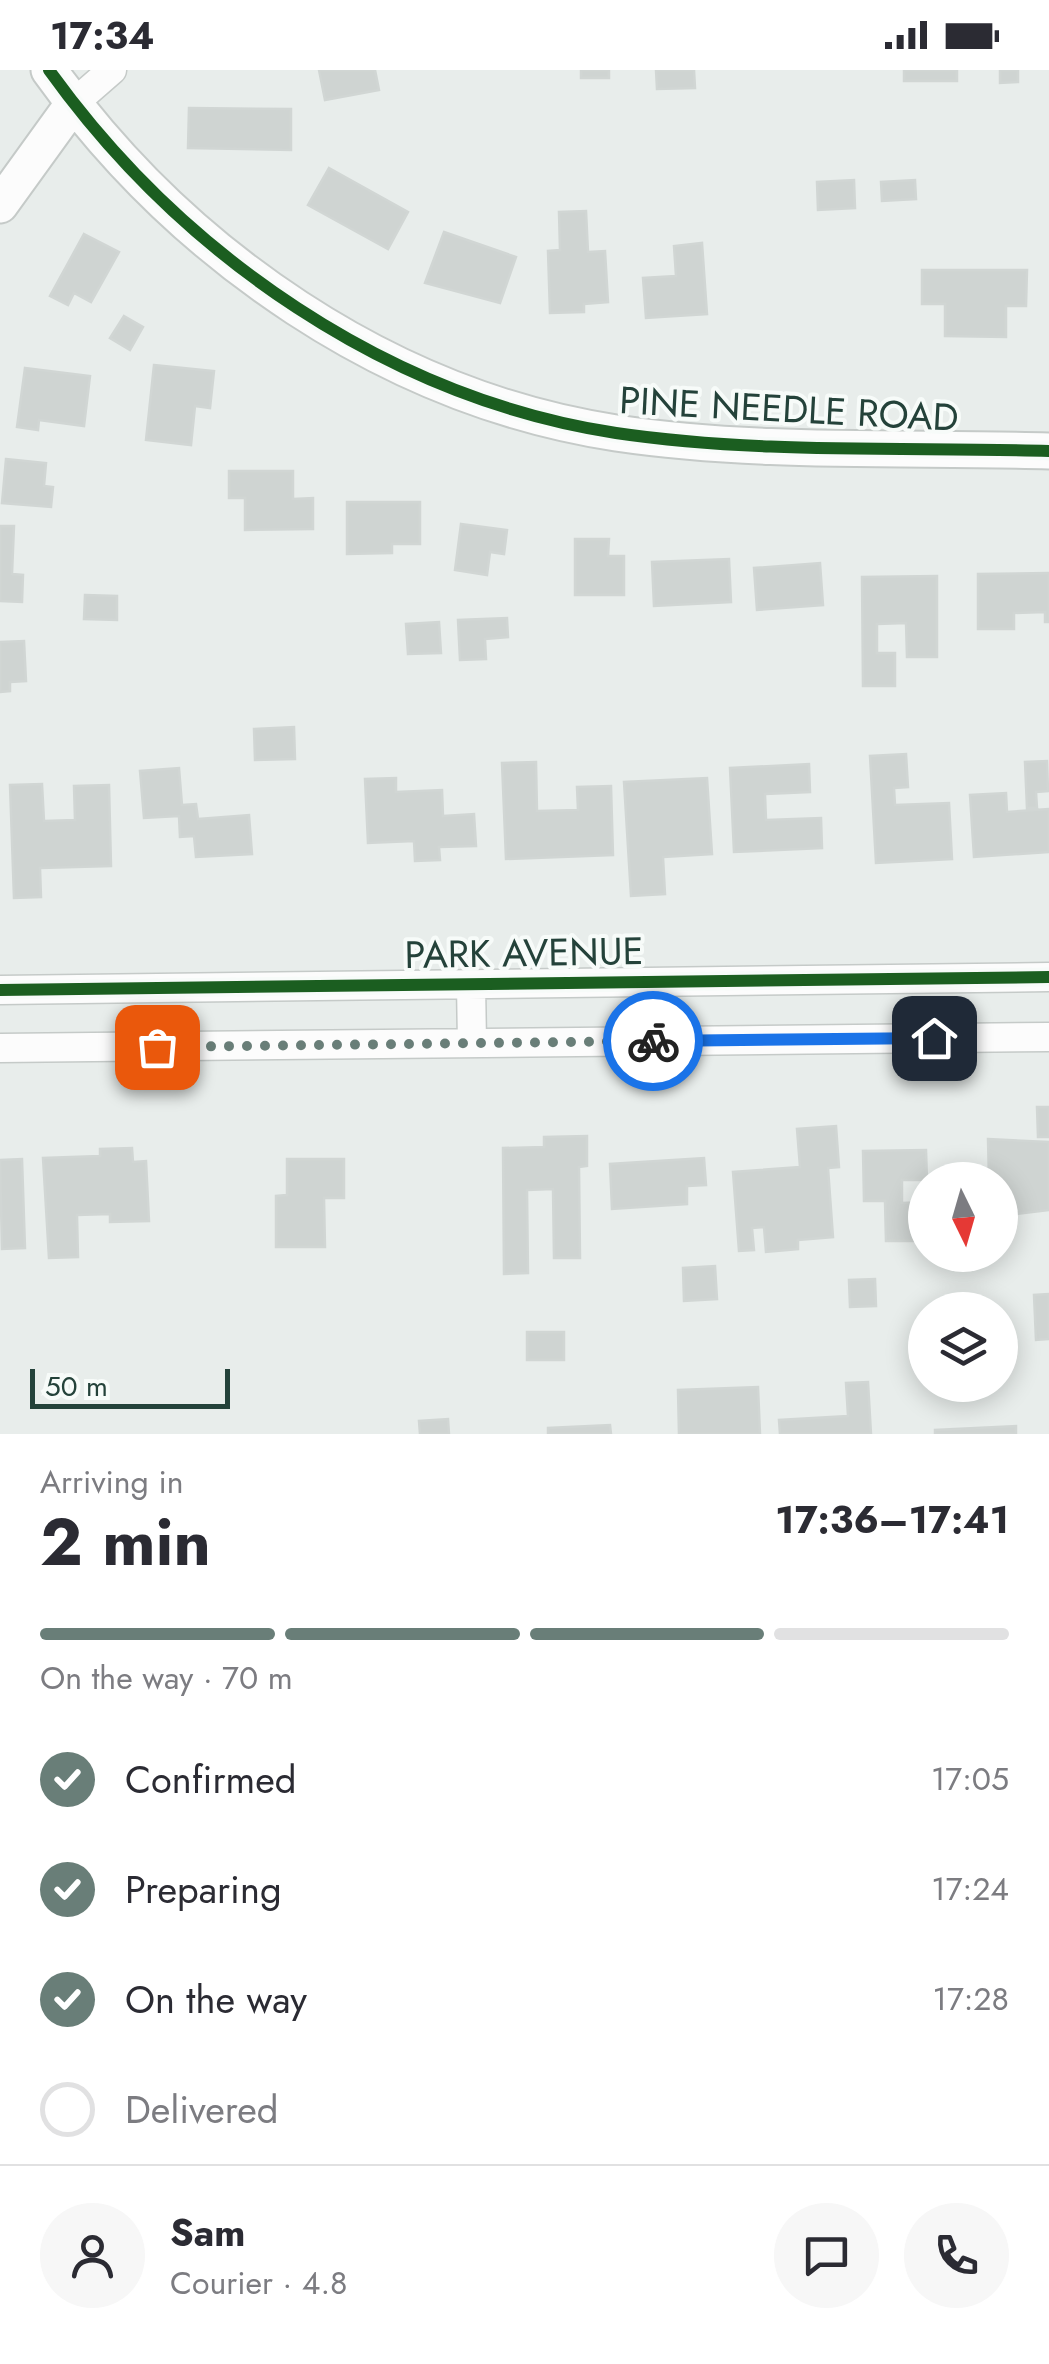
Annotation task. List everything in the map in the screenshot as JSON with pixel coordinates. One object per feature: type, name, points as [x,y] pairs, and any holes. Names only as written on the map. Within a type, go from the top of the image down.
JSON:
[{"type":"street","name":"PINE NEEDLE ROAD","points":[[48,70],[73,104],[184,223],[297,307],[428,378],[520,411],[615,432],[706,442],[1049,451]]},
{"type":"street","points":[[0,206],[73,104],[112,70]]},
{"type":"street","name":"PARK AVENUE","points":[[0,990],[1049,977]]},
{"type":"street","name":"PARK AVENUE","points":[[471,984],[472,1043]]},
{"type":"street","points":[[0,1048],[1049,1037]]},
{"type":"building","points":[[319,70],[375,70],[379,90],[325,100]]},
{"type":"building","points":[[581,70],[609,70],[609,78],[581,78]]},
{"type":"building","points":[[656,70],[694,70],[695,88],[657,89]]},
{"type":"building","points":[[904,70],[957,70],[957,81],[904,81]]},
{"type":"building","points":[[1000,70],[1018,70],[1018,82],[1000,83]]},
{"type":"building","points":[[189,108],[291,109],[291,150],[188,148]]},
{"type":"building","points":[[329,168],[408,212],[388,249],[308,205]]},
{"type":"building","points":[[854,180],[855,208],[818,210],[817,182]]},
{"type":"building","points":[[915,180],[916,199],[882,201],[881,182]]},
{"type":"building","points":[[586,211],[588,252],[605,251],[608,302],[584,304],[584,312],[550,313],[548,251],[560,250],[559,212]]},
{"type":"building","points":[[444,232],[516,257],[500,303],[425,283]]},
{"type":"building","points":[[84,234],[119,252],[91,302],[74,293],[68,305],[50,296]]},
{"type":"building","points":[[702,243],[707,314],[646,318],[643,278],[676,276],[674,246]]},
{"type":"building","points":[[922,270],[1027,270],[1026,306],[1006,306],[1006,337],[945,336],[945,304],[922,304]]},
{"type":"building","points":[[124,316],[143,327],[130,350],[110,338]]},
{"type":"building","points":[[154,365],[214,371],[210,408],[195,406],[191,445],[146,440]]},
{"type":"building","points":[[25,368],[90,376],[84,426],[39,420],[38,430],[17,427]]},
{"type":"building","points":[[6,459],[46,463],[44,486],[53,487],[51,507],[2,503]]},
{"type":"building","points":[[229,471],[293,471],[293,499],[313,498],[313,529],[245,530],[245,498],[229,498]]},
{"type":"building","points":[[347,502],[420,502],[420,544],[392,544],[392,553],[347,554]]},
{"type":"building","points":[[461,524],[507,530],[504,554],[490,552],[487,575],[455,570]]},
{"type":"building","points":[[0,526],[14,526],[12,574],[23,575],[22,602],[0,601]]},
{"type":"building","points":[[575,539],[609,539],[608,556],[624,556],[624,595],[575,595]]},
{"type":"building","points":[[729,559],[731,602],[654,606],[652,562]]},
{"type":"building","points":[[820,563],[823,605],[757,610],[754,568]]},
{"type":"building","points":[[1049,573],[1049,622],[1045,622],[1045,612],[1014,613],[1014,629],[978,629],[978,574]]},
{"type":"building","points":[[937,576],[937,657],[907,657],[906,623],[877,624],[877,653],[895,653],[895,686],[863,686],[862,577]]},
{"type":"building","points":[[85,595],[117,596],[117,620],[84,619]]},
{"type":"building","points":[[507,618],[508,637],[485,639],[486,659],[460,660],[458,620]]},
{"type":"building","points":[[439,622],[441,653],[408,654],[406,624]]},
{"type":"building","points":[[24,641],[26,681],[10,682],[10,691],[0,692],[0,642]]},
{"type":"building","points":[[294,727],[295,759],[255,760],[254,729]]},
{"type":"building","points":[[906,754],[908,787],[894,788],[895,805],[949,803],[952,859],[876,863],[870,756]]},
{"type":"building","points":[[1047,761],[1048,791],[1036,792],[1037,808],[1027,808],[1025,762]]},
{"type":"building","points":[[536,762],[537,811],[578,810],[577,787],[611,786],[613,855],[506,859],[502,763]]},
{"type":"building","points":[[809,764],[810,792],[765,794],[766,820],[821,818],[822,848],[734,852],[730,768]]},
{"type":"building","points":[[179,768],[182,805],[196,804],[198,819],[249,815],[252,854],[196,857],[194,836],[180,837],[179,816],[144,818],[140,771]]},
{"type":"building","points":[[396,778],[396,792],[442,790],[443,816],[474,814],[476,846],[439,847],[440,860],[415,861],[414,841],[368,843],[365,779]]},
{"type":"building","points":[[707,778],[712,854],[663,857],[665,894],[631,896],[624,782]]},
{"type":"building","points":[[42,784],[44,821],[75,820],[74,786],[109,785],[111,866],[40,868],[41,897],[14,898],[10,785]]},
{"type":"building","points":[[1006,793],[1007,812],[1049,809],[1049,852],[974,857],[970,795]]},
{"type":"building","points":[[1037,1107],[1049,1107],[1049,1137],[1038,1137]]},
{"type":"building","points":[[836,1126],[839,1167],[828,1168],[833,1237],[798,1240],[798,1249],[766,1252],[764,1227],[752,1228],[754,1250],[739,1251],[733,1172],[800,1167],[797,1129]]},
{"type":"building","points":[[587,1136],[587,1166],[579,1167],[580,1258],[554,1258],[553,1189],[527,1190],[528,1273],[504,1274],[503,1148],[544,1147],[544,1137]]},
{"type":"building","points":[[988,1139],[1049,1142],[1049,1210],[1018,1214],[1018,1162],[989,1162]]},
{"type":"building","points":[[132,1148],[133,1162],[146,1161],[149,1221],[110,1222],[110,1214],[77,1215],[78,1257],[49,1258],[43,1158],[100,1156],[100,1149]]},
{"type":"building","points":[[926,1150],[926,1162],[908,1162],[908,1180],[902,1180],[902,1203],[908,1203],[908,1241],[886,1241],[885,1201],[864,1201],[863,1151]]},
{"type":"building","points":[[704,1158],[706,1185],[687,1186],[687,1204],[612,1209],[610,1164]]},
{"type":"building","points":[[22,1159],[25,1248],[2,1249],[0,1160]]},
{"type":"building","points":[[287,1159],[344,1159],[344,1198],[324,1198],[325,1247],[276,1247],[276,1196],[287,1195]]},
{"type":"building","points":[[715,1266],[717,1299],[684,1301],[683,1268]]},
{"type":"building","points":[[875,1279],[876,1306],[850,1307],[849,1280]]},
{"type":"building","points":[[1049,1294],[1049,1339],[1036,1340],[1034,1295]]},
{"type":"building","points":[[527,1332],[564,1332],[564,1360],[527,1360]]},
{"type":"building","points":[[868,1382],[871,1434],[780,1434],[779,1420],[848,1416],[846,1383]]},
{"type":"building","points":[[758,1387],[760,1434],[679,1434],[678,1390]]},
{"type":"building","points":[[448,1419],[449,1434],[420,1434],[419,1421]]},
{"type":"building","points":[[610,1425],[611,1434],[548,1434],[548,1428]]},
{"type":"building","points":[[1016,1426],[1016,1434],[935,1434],[935,1430]]},
{"type":"cycle path","points":[[49,70],[102,137],[162,200],[227,257],[297,308],[371,352],[450,388],[532,415],[670,440],[778,447],[1049,451]]},
{"type":"cycle path","points":[[0,990],[1049,977]]},
{"type":"way so far","points":[[157,1047],[653,1041]]},
{"type":"route","points":[[653,1041],[934,1038]]}]
